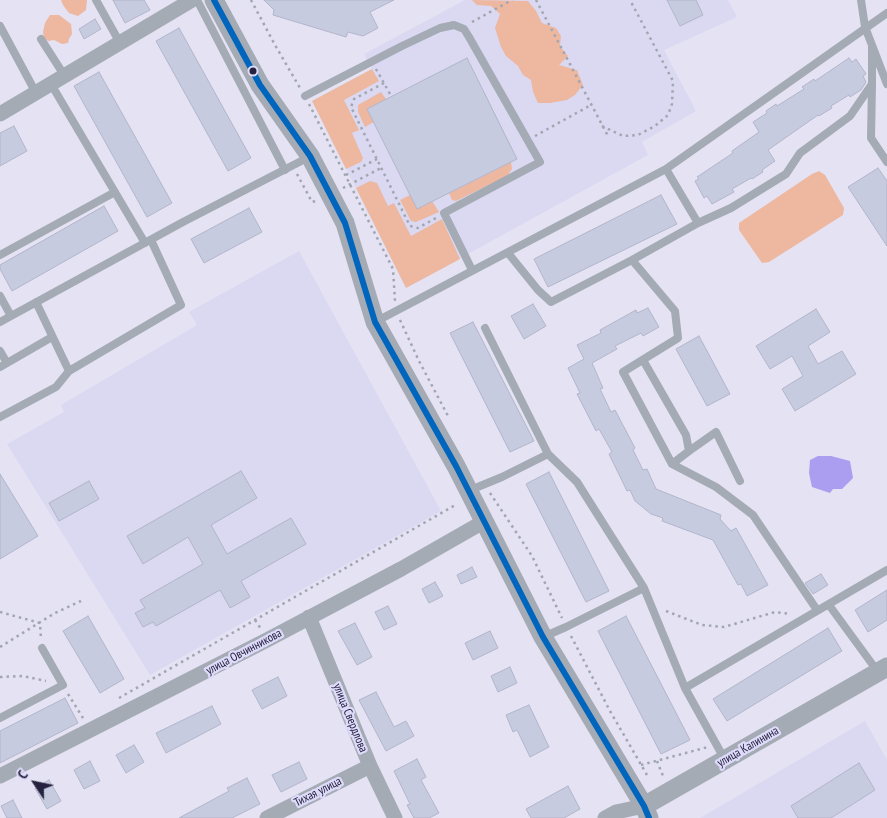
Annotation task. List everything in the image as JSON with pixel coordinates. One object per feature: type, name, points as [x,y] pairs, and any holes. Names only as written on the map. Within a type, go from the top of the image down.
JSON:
[{"type":"street","points":[[0,114],[192,0]]},
{"type":"street","points":[[214,0],[260,85],[310,156],[345,223],[374,322],[472,492],[484,521],[543,637],[646,812]]},
{"type":"street","name":"улица Овчинникова","points":[[0,776],[36,756],[168,691],[401,569],[484,521]]},
{"type":"street","name":"улица Свердлова","points":[[309,617],[370,766],[395,818]]},
{"type":"street","name":"улица Калинина","points":[[605,818],[616,812],[646,812],[721,753],[883,669]]},
{"type":"street","name":"Тихая улица","points":[[267,818],[370,766]]},
{"type":"lane","points":[[96,0],[120,44]]},
{"type":"lane","points":[[197,0],[289,168]]},
{"type":"lane","points":[[861,0],[865,27],[887,84]]},
{"type":"lane","points":[[374,322],[666,169],[887,13]]},
{"type":"lane","points":[[305,96],[440,28],[454,25],[464,29],[540,162],[444,213],[472,270]]},
{"type":"lane","points":[[0,26],[36,93]]},
{"type":"lane","points":[[41,39],[64,75]]},
{"type":"lane","points":[[872,46],[872,138],[887,162]]},
{"type":"lane","points":[[0,417],[56,387],[69,371],[181,306],[148,241],[115,192],[51,84]]},
{"type":"lane","points":[[508,253],[538,290],[551,302],[698,223],[731,208],[786,174],[800,153],[850,116],[872,84]]},
{"type":"lane","points":[[0,322],[148,241],[310,156]]},
{"type":"lane","points":[[666,169],[698,223]]},
{"type":"lane","points":[[0,255],[115,192]]},
{"type":"lane","points":[[632,260],[675,311],[678,338],[623,372],[672,464],[716,487],[753,515],[817,610]]},
{"type":"lane","points":[[0,296],[11,316]]},
{"type":"lane","points":[[36,302],[69,371]]},
{"type":"lane","points":[[484,328],[548,454],[576,482],[644,588],[685,688],[721,753]]},
{"type":"lane","points":[[0,351],[3,365],[52,337]]},
{"type":"lane","points":[[643,360],[686,435],[689,451]]},
{"type":"lane","points":[[672,464],[716,432],[740,481]]},
{"type":"lane","points":[[472,492],[548,454]]},
{"type":"lane","points":[[685,688],[887,570]]},
{"type":"lane","points":[[543,637],[644,588]]},
{"type":"lane","points":[[828,605],[883,669]]},
{"type":"lane","points":[[0,718],[63,686],[42,648]]},
{"type":"path","points":[[251,0],[305,96],[393,269],[396,312],[451,422]]},
{"type":"path","points":[[479,18],[512,0]]},
{"type":"path","points":[[536,0],[608,136]]},
{"type":"path","points":[[602,126],[623,136],[638,135],[655,126],[668,115],[672,104],[673,81],[630,0]]},
{"type":"path","points":[[372,62],[390,94]]},
{"type":"path","points":[[384,82],[354,99],[352,107],[410,226],[418,228],[444,213]]},
{"type":"path","points":[[543,132],[590,105]]},
{"type":"path","points":[[346,175],[377,159]]},
{"type":"path","points":[[289,168],[312,202],[318,200]]},
{"type":"path","points":[[350,184],[381,168]]},
{"type":"path","points":[[115,700],[472,492],[532,556],[566,627],[647,775]]},
{"type":"path","points":[[0,647],[55,613],[81,601]]},
{"type":"path","points":[[652,607],[702,625],[724,627],[775,612],[807,616]]},
{"type":"path","points":[[0,612],[40,623]]},
{"type":"path","points":[[40,623],[42,648]]},
{"type":"path","points":[[83,718],[85,725]]},
{"type":"path","points":[[642,765],[721,753]]},
{"type":"shaded area","points":[[61,0],[87,0],[86,10],[78,16],[69,13]]},
{"type":"shaded area","points":[[465,0],[728,0],[737,17],[664,50],[696,111],[642,142],[648,155],[406,288],[312,101],[372,69],[364,54]]},
{"type":"shaded area","points":[[472,0],[528,1],[542,23],[556,28],[561,36],[560,46],[568,56],[559,65],[577,70],[583,85],[575,95],[567,100],[538,103],[533,92],[531,80],[523,75],[518,66],[506,56],[501,47],[495,28],[500,14],[491,6],[477,5]]},
{"type":"shaded area","points":[[50,15],[59,15],[71,24],[72,34],[68,43],[62,44],[54,40],[48,41],[44,38],[45,23]]},
{"type":"shaded area","points":[[372,69],[379,81],[344,100],[359,130],[352,133],[363,158],[361,162],[346,169],[312,101]]},
{"type":"shaded area","points":[[381,92],[386,99],[367,109],[374,122],[365,127],[358,112],[358,105]]},
{"type":"shaded area","points":[[511,162],[512,169],[507,176],[456,201],[452,200],[449,193]]},
{"type":"shaded area","points":[[819,171],[825,175],[844,208],[843,215],[769,262],[762,263],[739,230],[739,223]]},
{"type":"shaded area","points":[[370,181],[377,183],[388,206],[394,203],[411,236],[442,219],[460,259],[406,288],[356,188]]},
{"type":"shaded area","points":[[410,195],[417,209],[432,201],[439,212],[416,222],[411,221],[400,200]]},
{"type":"shaded area","points":[[299,251],[441,511],[150,675],[7,444],[64,412],[61,405],[197,325],[189,312]]},
{"type":"shaded area","points":[[818,456],[831,456],[850,461],[853,478],[842,489],[833,489],[830,493],[812,487],[809,473],[810,460]]},
{"type":"shaded area","points":[[865,721],[887,760],[887,818],[700,818]]},
{"type":"building","points":[[113,0],[144,0],[150,10],[125,23]]},
{"type":"building","points":[[264,0],[394,0],[370,12],[378,28],[363,36],[348,32],[346,37],[273,15],[274,10]]},
{"type":"building","points":[[667,0],[696,0],[703,15],[680,26]]},
{"type":"building","points":[[95,19],[101,29],[84,39],[79,29]]},
{"type":"building","points":[[179,28],[251,158],[228,171],[156,41]]},
{"type":"building","points":[[467,58],[517,159],[417,209],[367,109]]},
{"type":"building","points":[[849,58],[852,62],[856,59],[866,74],[863,76],[866,82],[861,90],[831,106],[832,108],[818,115],[768,150],[775,161],[762,170],[763,172],[732,189],[734,192],[712,204],[707,196],[704,198],[695,181],[699,179],[697,177],[733,153],[732,151],[759,132],[753,122],[767,113],[766,111],[776,104],[777,106],[804,89],[802,87],[814,79],[815,81]]},
{"type":"building","points":[[99,72],[172,203],[147,217],[74,86]]},
{"type":"building","points":[[14,126],[27,151],[0,166],[0,133]]},
{"type":"building","points":[[878,168],[887,181],[887,246],[848,187]]},
{"type":"building","points":[[661,195],[677,224],[548,287],[534,259]]},
{"type":"building","points":[[104,206],[118,231],[12,291],[0,269],[0,265]]},
{"type":"building","points":[[249,208],[262,232],[204,263],[191,239]]},
{"type":"building","points":[[533,304],[546,326],[524,339],[511,316]]},
{"type":"building","points":[[648,308],[659,327],[643,336],[641,333],[615,346],[617,349],[592,363],[603,388],[600,389],[611,412],[615,410],[635,448],[633,450],[643,470],[647,469],[656,489],[721,515],[720,519],[731,531],[736,528],[768,585],[747,596],[741,584],[738,585],[713,540],[662,521],[663,518],[651,514],[635,501],[630,490],[627,491],[609,454],[612,452],[599,429],[596,431],[577,394],[580,393],[568,368],[584,359],[577,345],[601,333],[600,330],[636,310],[637,313]]},
{"type":"building","points":[[816,309],[830,332],[808,346],[818,364],[842,351],[856,374],[795,411],[782,389],[803,376],[792,356],[770,369],[756,346]]},
{"type":"building","points":[[473,322],[534,441],[510,452],[450,333]]},
{"type":"building","points":[[699,336],[730,394],[707,406],[676,349]]},
{"type":"building","points":[[241,471],[257,498],[211,525],[227,554],[291,518],[306,544],[241,581],[250,597],[230,608],[220,590],[156,626],[153,622],[143,627],[135,613],[145,608],[140,600],[203,564],[188,537],[143,564],[127,536]]},
{"type":"building","points":[[549,472],[609,591],[586,602],[526,484]]},
{"type":"building","points":[[0,474],[38,536],[0,559]]},
{"type":"building","points":[[89,481],[99,499],[59,521],[49,503]]},
{"type":"building","points":[[472,567],[477,577],[461,584],[457,575]]},
{"type":"building","points":[[821,574],[828,585],[813,594],[805,583]]},
{"type":"building","points":[[435,582],[443,596],[429,603],[422,589]]},
{"type":"building","points":[[887,590],[887,620],[868,632],[855,610]]},
{"type":"building","points":[[388,606],[397,624],[384,630],[375,612]]},
{"type":"building","points":[[88,616],[124,679],[100,693],[63,631]]},
{"type":"building","points":[[626,616],[690,740],[661,754],[598,631]]},
{"type":"building","points":[[355,623],[372,657],[357,665],[338,631]]},
{"type":"building","points":[[828,628],[842,651],[727,721],[713,699]]},
{"type":"building","points":[[490,631],[498,648],[473,660],[465,643]]},
{"type":"building","points":[[510,667],[517,683],[498,692],[491,676]]},
{"type":"building","points":[[278,677],[287,696],[262,709],[252,690]]},
{"type":"building","points":[[376,692],[394,727],[406,721],[414,736],[386,751],[359,700]]},
{"type":"building","points":[[65,698],[78,723],[0,763],[0,731]]},
{"type":"building","points":[[529,705],[549,747],[530,757],[517,730],[513,732],[506,715]]},
{"type":"building","points":[[212,706],[221,724],[166,753],[156,733]]},
{"type":"building","points":[[134,745],[144,762],[126,773],[116,755]]},
{"type":"building","points":[[417,759],[426,777],[421,780],[439,813],[429,818],[414,818],[407,805],[410,804],[394,771]]},
{"type":"building","points":[[90,761],[100,781],[84,789],[74,770]]},
{"type":"building","points":[[299,762],[307,779],[281,792],[272,775]]},
{"type":"building","points":[[859,763],[875,790],[831,818],[798,818],[791,806]]},
{"type":"building","points":[[247,778],[260,804],[232,818],[179,818],[229,791],[227,788]]},
{"type":"building","points":[[49,780],[61,801],[47,809],[35,788]]},
{"type":"building","points":[[568,786],[580,809],[564,818],[531,818],[526,809]]},
{"type":"building","points":[[13,800],[22,818],[7,818],[1,806]]},
{"type":"transit line","points":[[214,0],[260,85],[310,156],[345,223],[375,322],[456,466],[543,637],[644,806],[649,818]]}]
